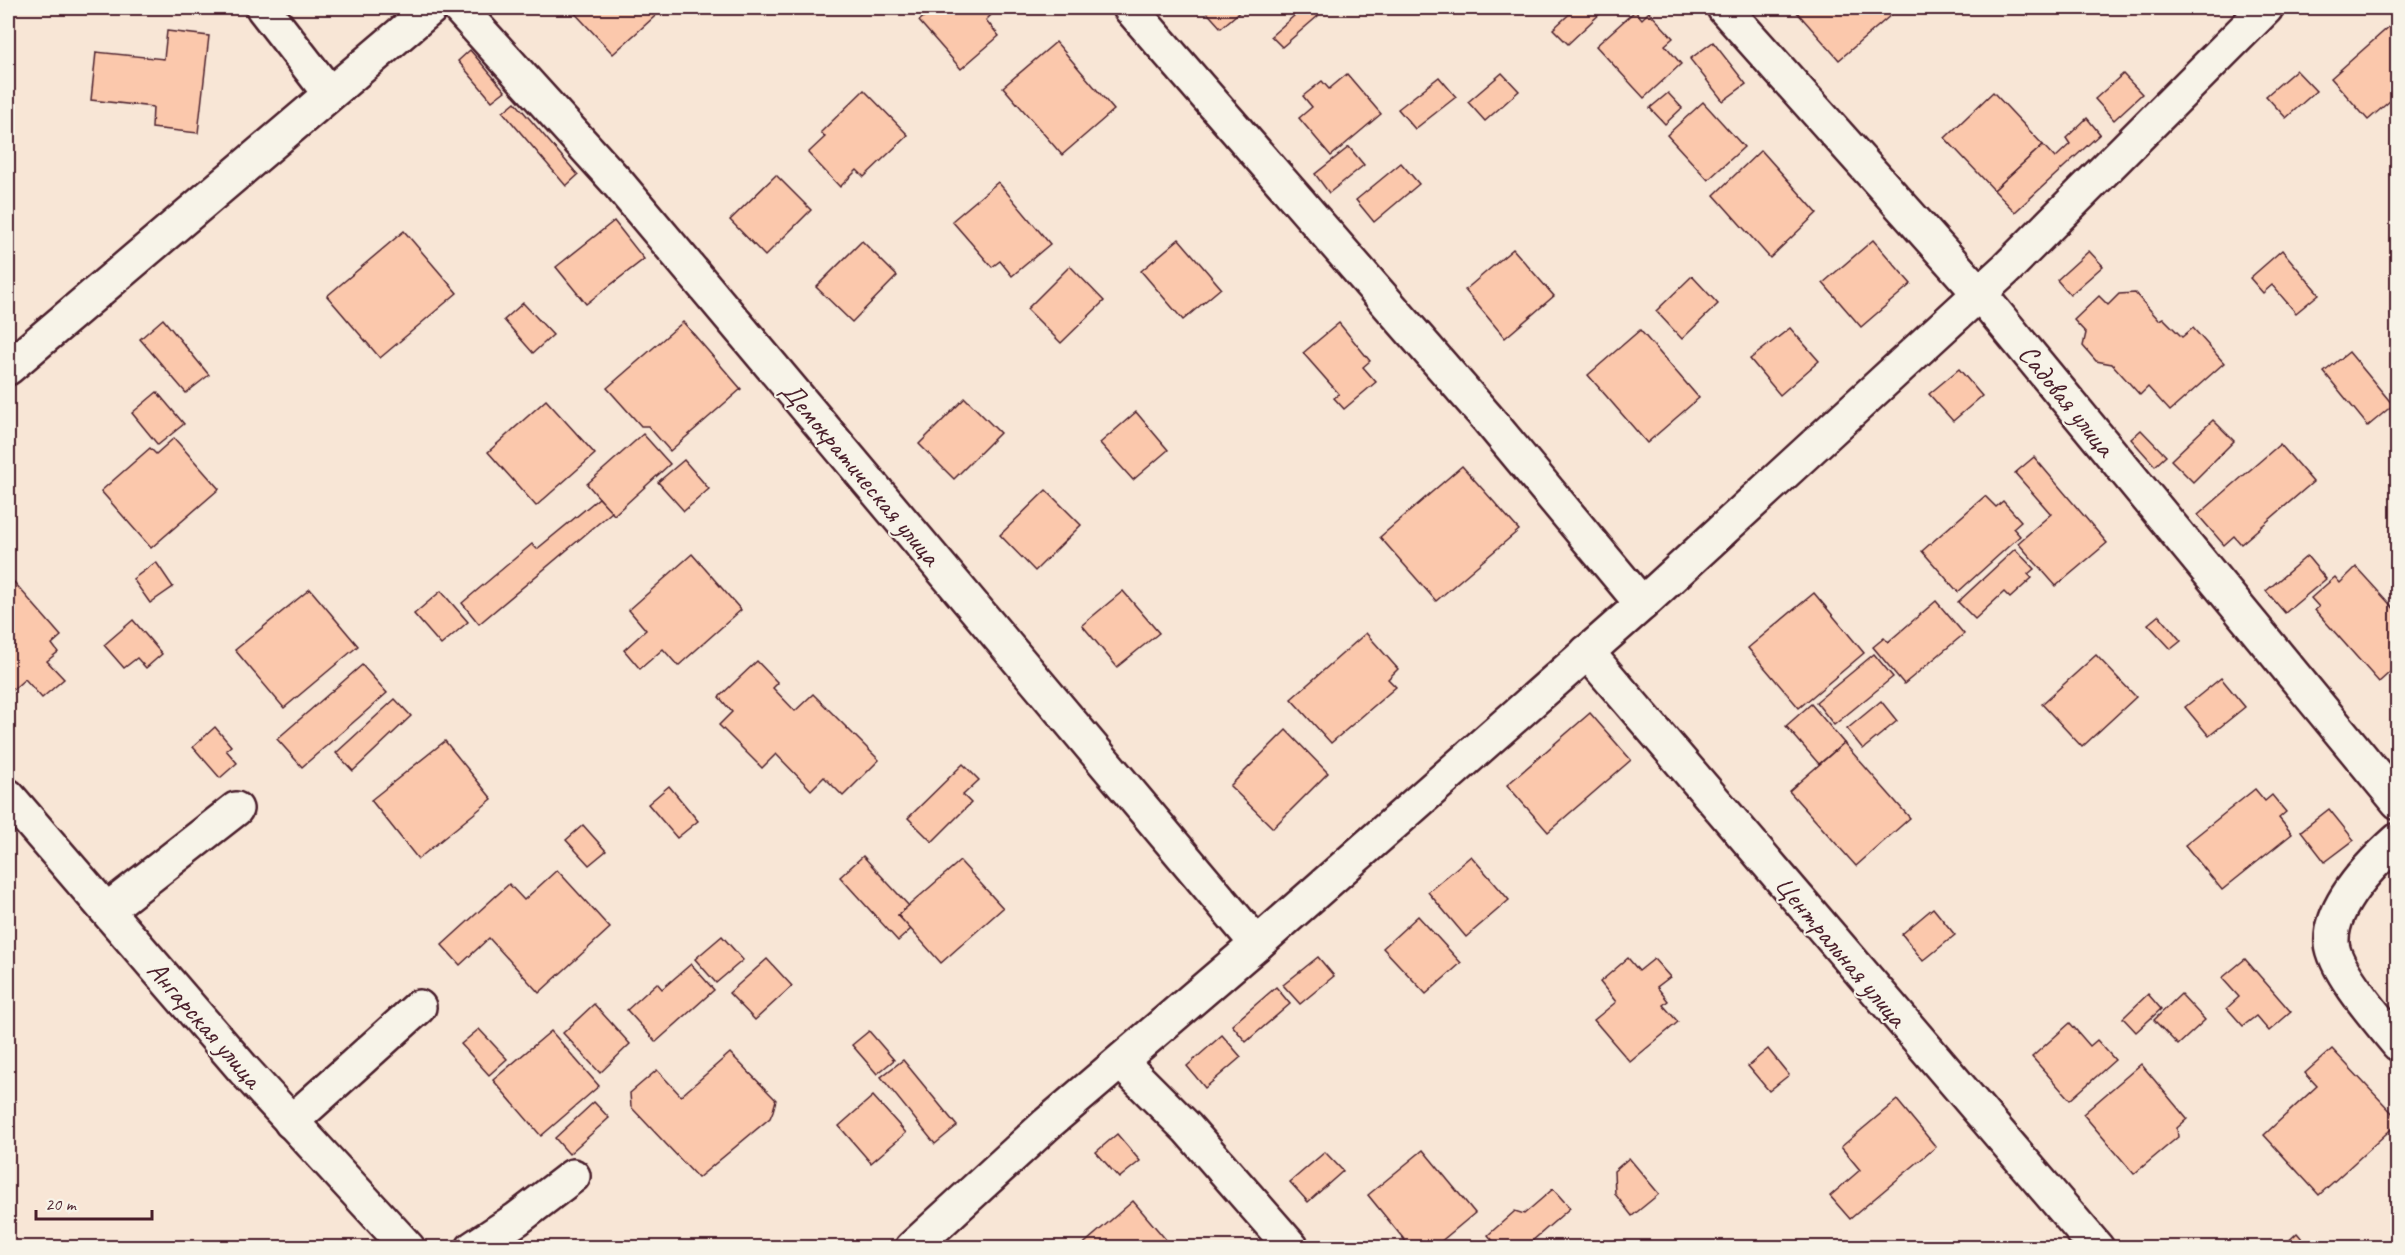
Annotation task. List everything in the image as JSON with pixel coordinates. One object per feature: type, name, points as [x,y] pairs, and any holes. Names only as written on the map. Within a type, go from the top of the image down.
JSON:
[{"type":"street","points":[[263,8],[329,93]]},
{"type":"street","points":[[8,368],[431,8]]},
{"type":"street","name":"Демократическая улица","points":[[459,8],[617,182],[1257,944]]},
{"type":"street","points":[[1130,8],[1489,420],[1642,604]]},
{"type":"street","name":"Садовая улица","points":[[1724,8],[1979,293],[2397,802]]},
{"type":"street","points":[[912,1248],[1047,1124],[1257,944],[1642,604],[1979,293],[2266,8]]},
{"type":"street","name":"Центральная улица","points":[[1587,652],[2097,1248]]},
{"type":"street","name":"Ангарская улица","points":[[8,796],[244,1071],[408,1248]]},
{"type":"street","points":[[107,910],[236,809]]},
{"type":"street","points":[[2397,840],[2355,884],[2333,924],[2332,945],[2347,978],[2397,1044]]},
{"type":"street","points":[[291,1122],[419,1007]]},
{"type":"street","points":[[1121,1062],[1187,1128],[1292,1248]]},
{"type":"street","points":[[473,1248],[517,1219],[573,1176]]},
{"type":"building","points":[[570,8],[664,8],[613,54]]},
{"type":"building","points":[[934,8],[986,8],[992,14],[986,20],[999,36],[961,69],[919,21]]},
{"type":"building","points":[[1203,8],[1244,8],[1221,28]]},
{"type":"building","points":[[1303,8],[1311,8],[1318,16],[1282,47],[1271,36]]},
{"type":"building","points":[[1576,8],[1606,8],[1568,44],[1553,29]]},
{"type":"building","points":[[1799,8],[1899,8],[1839,60],[1795,10]]},
{"type":"building","points":[[1635,11],[1642,19],[1649,12],[1673,38],[1665,45],[1681,64],[1644,98],[1596,46]]},
{"type":"building","points":[[2391,25],[2398,31],[2398,94],[2368,120],[2331,78]]},
{"type":"building","points":[[167,31],[209,36],[198,133],[152,128],[153,107],[91,100],[96,52],[164,59]]},
{"type":"building","points":[[1056,42],[1114,110],[1062,155],[1003,87]]},
{"type":"building","points":[[1713,42],[1746,84],[1723,101],[1690,59]]},
{"type":"building","points":[[470,50],[505,91],[492,101],[458,61]]},
{"type":"building","points":[[2296,70],[2316,91],[2286,118],[2266,96]]},
{"type":"building","points":[[1502,73],[1519,91],[1485,121],[1468,102]]},
{"type":"building","points":[[1347,74],[1381,114],[1331,156],[1299,118],[1312,107],[1303,96],[1322,81],[1329,89]]},
{"type":"building","points":[[2123,74],[2142,94],[2114,120],[2095,99]]},
{"type":"building","points":[[1439,77],[1456,97],[1415,129],[1398,109]]},
{"type":"building","points":[[864,90],[908,135],[864,177],[857,170],[840,187],[808,153],[825,137],[821,132]]},
{"type":"building","points":[[1993,92],[2043,145],[1994,190],[1945,138]]},
{"type":"building","points":[[1668,93],[1682,108],[1665,124],[1650,108]]},
{"type":"building","points":[[515,102],[578,175],[566,186],[503,112]]},
{"type":"building","points":[[1703,102],[1744,147],[1708,180],[1667,135]]},
{"type":"building","points":[[2087,118],[2100,134],[2015,212],[1994,190],[2043,145],[2055,158],[2070,144],[2066,138]]},
{"type":"building","points":[[1349,147],[1364,165],[1329,193],[1315,174]]},
{"type":"building","points":[[1761,150],[1817,213],[1770,258],[1714,195]]},
{"type":"building","points":[[1401,163],[1419,184],[1374,222],[1356,200]]},
{"type":"building","points":[[776,175],[811,210],[765,256],[730,220]]},
{"type":"building","points":[[998,182],[1050,244],[1012,276],[1000,261],[992,267],[952,221]]},
{"type":"building","points":[[614,221],[644,259],[586,304],[556,267]]},
{"type":"building","points":[[404,231],[457,293],[380,358],[327,296]]},
{"type":"building","points":[[1179,239],[1221,288],[1183,320],[1141,271]]},
{"type":"building","points":[[1873,240],[1911,284],[1861,327],[1823,283]]},
{"type":"building","points":[[862,241],[897,276],[852,322],[816,287]]},
{"type":"building","points":[[1513,249],[1554,296],[1505,338],[1465,290]]},
{"type":"building","points":[[2282,250],[2319,294],[2296,313],[2272,285],[2263,293],[2250,278]]},
{"type":"building","points":[[2089,251],[2103,266],[2070,295],[2057,280]]},
{"type":"building","points":[[1070,266],[1104,301],[1061,343],[1027,309]]},
{"type":"building","points":[[1692,276],[1718,304],[1682,339],[1656,311]]},
{"type":"building","points":[[2135,293],[2159,320],[2163,318],[2182,337],[2193,328],[2224,363],[2170,411],[2148,387],[2140,395],[2112,364],[2096,361],[2083,346],[2086,333],[2074,320],[2099,296],[2108,305],[2119,294]]},
{"type":"building","points":[[523,303],[553,335],[533,353],[504,320]]},
{"type":"building","points":[[163,319],[209,375],[186,393],[140,339]]},
{"type":"building","points":[[683,322],[741,389],[670,451],[648,426],[641,426],[607,388]]},
{"type":"building","points":[[1339,323],[1370,361],[1363,367],[1376,382],[1344,409],[1334,398],[1339,394],[1303,353]]},
{"type":"building","points":[[1790,328],[1819,361],[1780,395],[1750,359]]},
{"type":"building","points":[[1640,330],[1699,398],[1647,443],[1588,375]]},
{"type":"building","points":[[2349,352],[2393,405],[2368,426],[2324,372]]},
{"type":"building","points":[[1959,369],[1982,396],[1953,421],[1929,394]]},
{"type":"building","points":[[157,392],[184,424],[158,445],[132,413]]},
{"type":"building","points":[[965,398],[1000,433],[954,479],[919,444]]},
{"type":"building","points":[[546,400],[595,454],[536,506],[488,452]]},
{"type":"building","points":[[1136,412],[1168,450],[1133,480],[1100,443]]},
{"type":"building","points":[[2213,420],[2234,441],[2193,482],[2171,460]]},
{"type":"building","points":[[2141,430],[2166,456],[2155,466],[2131,439]]},
{"type":"building","points":[[643,434],[670,464],[614,515],[587,484]]},
{"type":"building","points":[[174,438],[219,489],[151,548],[101,491],[150,448],[156,454]]},
{"type":"building","points":[[2280,444],[2313,482],[2241,544],[2234,536],[2224,545],[2198,515]]},
{"type":"building","points":[[2034,457],[2107,543],[2056,586],[2018,543],[2051,514],[2015,473]]},
{"type":"building","points":[[684,460],[709,489],[684,511],[658,482]]},
{"type":"building","points":[[1462,466],[1519,530],[1436,601],[1380,537]]},
{"type":"building","points":[[1046,490],[1081,525],[1035,571],[1000,535]]},
{"type":"building","points":[[1985,496],[1996,507],[2003,501],[2021,521],[2013,528],[2020,536],[1958,592],[1922,551]]},
{"type":"building","points":[[599,498],[612,512],[479,624],[462,603],[532,544],[537,549]]},
{"type":"building","points":[[2015,549],[2034,569],[2028,574],[2032,578],[2010,598],[2004,592],[1975,619],[1958,602]]},
{"type":"building","points":[[692,554],[741,610],[678,666],[663,649],[640,669],[624,650],[646,630],[629,610]]},
{"type":"building","points":[[2307,556],[2326,579],[2285,613],[2266,591]]},
{"type":"building","points":[[156,562],[173,587],[150,603],[133,579]]},
{"type":"building","points":[[2356,567],[2398,613],[2398,665],[2379,682],[2315,610],[2319,607],[2311,598],[2335,577],[2340,583]]},
{"type":"building","points":[[14,582],[61,636],[52,644],[58,652],[47,661],[64,679],[42,698],[25,679],[8,694],[8,589]]},
{"type":"building","points":[[310,589],[358,646],[284,708],[235,650]]},
{"type":"building","points":[[441,591],[468,622],[441,645],[414,614]]},
{"type":"building","points":[[1123,591],[1159,633],[1117,667],[1082,625]]},
{"type":"building","points":[[1814,593],[1864,653],[1799,708],[1748,648]]},
{"type":"building","points":[[1936,601],[1964,634],[1904,684],[1873,647],[1884,638],[1888,642]]},
{"type":"building","points":[[2159,615],[2181,641],[2171,649],[2148,624]]},
{"type":"building","points":[[133,620],[162,654],[146,668],[137,658],[124,668],[104,645]]},
{"type":"building","points":[[1366,633],[1398,669],[1388,679],[1396,687],[1331,743],[1291,699]]},
{"type":"building","points":[[1874,654],[1893,677],[1834,725],[1816,702]]},
{"type":"building","points":[[2096,655],[2136,697],[2082,747],[2042,704]]},
{"type":"building","points":[[757,661],[778,683],[773,688],[795,711],[813,694],[879,760],[843,796],[824,777],[811,790],[776,754],[762,768],[719,725],[732,712],[719,697]]},
{"type":"building","points":[[362,665],[387,693],[302,767],[277,739]]},
{"type":"building","points":[[2221,678],[2245,707],[2209,736],[2185,707]]},
{"type":"building","points":[[395,699],[411,716],[353,771],[336,753]]},
{"type":"building","points":[[1881,701],[1897,721],[1863,749],[1847,729]]},
{"type":"building","points":[[1811,704],[1844,743],[1819,764],[1786,726]]},
{"type":"building","points":[[1590,713],[1631,760],[1548,832],[1507,785]]},
{"type":"building","points":[[215,727],[231,746],[226,750],[237,763],[220,778],[193,747]]},
{"type":"building","points":[[1286,730],[1328,773],[1273,828],[1230,786]]},
{"type":"building","points":[[445,741],[492,799],[418,859],[371,800]]},
{"type":"building","points":[[1844,743],[1910,818],[1856,866],[1789,791]]},
{"type":"building","points":[[963,764],[979,780],[963,795],[971,803],[932,842],[908,818]]},
{"type":"building","points":[[669,786],[698,821],[677,838],[648,804]]},
{"type":"building","points":[[2255,789],[2265,801],[2272,795],[2286,812],[2279,818],[2292,834],[2222,890],[2185,845]]},
{"type":"building","points":[[2329,809],[2354,840],[2325,862],[2301,831]]},
{"type":"building","points":[[583,825],[606,851],[589,865],[566,840]]},
{"type":"building","points":[[863,856],[909,906],[898,915],[911,929],[898,941],[840,877]]},
{"type":"building","points":[[1471,856],[1509,900],[1466,937],[1428,892]]},
{"type":"building","points":[[960,861],[1003,908],[941,963],[898,915]]},
{"type":"building","points":[[557,870],[610,928],[539,993],[489,938],[460,965],[442,945],[509,884],[524,900]]},
{"type":"building","points":[[1933,908],[1955,935],[1923,961],[1902,934]]},
{"type":"building","points":[[1418,916],[1461,963],[1426,994],[1383,948]]},
{"type":"building","points":[[722,936],[743,960],[716,983],[695,959]]},
{"type":"building","points":[[1318,957],[1334,976],[1300,1004],[1283,985]]},
{"type":"building","points":[[1628,958],[1639,971],[1654,959],[1670,977],[1657,987],[1668,1001],[1663,1005],[1678,1022],[1630,1062],[1594,1020],[1616,1002],[1600,982]]},
{"type":"building","points":[[767,959],[792,986],[755,1020],[729,993]]},
{"type":"building","points":[[2245,959],[2291,1012],[2269,1031],[2256,1016],[2243,1026],[2227,1008],[2239,997],[2222,978]]},
{"type":"building","points":[[691,964],[714,990],[656,1042],[627,1010],[657,983],[662,989]]},
{"type":"building","points":[[1276,987],[1290,1004],[1246,1042],[1232,1025]]},
{"type":"building","points":[[2148,994],[2161,1009],[2136,1032],[2123,1018]]},
{"type":"building","points":[[2181,994],[2205,1020],[2178,1045],[2154,1020]]},
{"type":"building","points":[[594,1004],[630,1044],[600,1073],[563,1033]]},
{"type":"building","points":[[2070,1023],[2090,1046],[2097,1040],[2115,1060],[2070,1100],[2032,1057]]},
{"type":"building","points":[[479,1029],[507,1059],[489,1075],[461,1044]]},
{"type":"building","points":[[551,1031],[599,1086],[541,1136],[493,1080]]},
{"type":"building","points":[[869,1031],[894,1060],[877,1074],[852,1045]]},
{"type":"building","points":[[1222,1035],[1241,1057],[1205,1088],[1187,1066]]},
{"type":"building","points":[[1768,1049],[1789,1075],[1769,1091],[1748,1066]]},
{"type":"building","points":[[2332,1049],[2398,1119],[2398,1123],[2319,1195],[2264,1135],[2317,1086],[2305,1073]]},
{"type":"building","points":[[730,1053],[776,1100],[770,1118],[698,1178],[631,1107],[630,1093],[657,1070],[681,1096]]},
{"type":"building","points":[[903,1060],[957,1126],[935,1144],[881,1077]]},
{"type":"building","points":[[2141,1064],[2187,1119],[2177,1128],[2178,1137],[2134,1174],[2083,1114]]},
{"type":"building","points":[[873,1096],[906,1133],[871,1163],[839,1126]]},
{"type":"building","points":[[1897,1100],[1936,1147],[1850,1219],[1830,1196],[1860,1170],[1841,1147]]},
{"type":"building","points":[[594,1102],[609,1118],[569,1154],[555,1138]]},
{"type":"building","points":[[1117,1134],[1140,1161],[1119,1178],[1096,1152]]},
{"type":"building","points":[[1423,1150],[1475,1213],[1433,1248],[1411,1248],[1368,1195]]},
{"type":"building","points":[[1325,1152],[1343,1171],[1308,1202],[1290,1182]]},
{"type":"building","points":[[1629,1158],[1659,1194],[1632,1216],[1615,1194],[1614,1171]]},
{"type":"building","points":[[1553,1189],[1570,1208],[1524,1248],[1499,1248],[1488,1235],[1515,1211],[1524,1214]]},
{"type":"building","points":[[1133,1201],[1173,1248],[1079,1248]]},
{"type":"building","points":[[2297,1233],[2310,1248],[2281,1248]]}]
